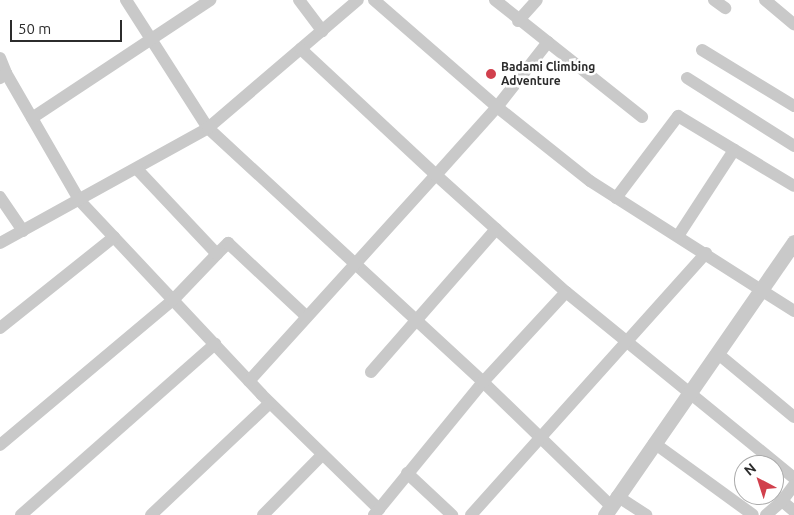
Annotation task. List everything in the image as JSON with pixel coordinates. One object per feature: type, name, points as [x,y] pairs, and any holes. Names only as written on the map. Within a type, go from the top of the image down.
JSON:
[{"type":"street","points":[[126,0],[208,128],[483,382],[611,505],[646,515]]},
{"type":"street","points":[[32,118],[152,41],[210,0]]},
{"type":"street","points":[[299,0],[322,31]]},
{"type":"street","points":[[0,243],[80,201],[208,128],[358,0]]},
{"type":"street","points":[[374,0],[497,107],[590,181],[762,288],[794,311]]},
{"type":"street","points":[[495,0],[518,21],[548,42],[642,117]]},
{"type":"street","points":[[518,21],[537,0]]},
{"type":"street","points":[[714,0],[725,8]]},
{"type":"street","points":[[765,0],[794,24]]},
{"type":"street","points":[[249,380],[353,263],[497,107],[548,42]]},
{"type":"street","points":[[301,49],[436,175],[566,292],[794,478]]},
{"type":"street","points":[[702,50],[794,106]]},
{"type":"street","points":[[0,58],[3,75],[32,118],[80,201],[270,403],[376,512],[483,382],[566,292]]},
{"type":"street","points":[[687,78],[794,146]]},
{"type":"street","points":[[616,198],[678,116],[794,186]]},
{"type":"street","points":[[678,236],[734,150]]},
{"type":"street","points":[[137,168],[218,254]]},
{"type":"street","points":[[0,197],[23,231]]},
{"type":"street","points":[[371,372],[496,230]]},
{"type":"street","points":[[0,328],[114,237]]},
{"type":"street","points":[[611,505],[794,242]]},
{"type":"street","points":[[0,445],[173,300],[228,243],[306,316]]},
{"type":"street","points":[[471,515],[706,253]]},
{"type":"street","points":[[21,515],[215,344]]},
{"type":"street","points":[[717,353],[794,417]]},
{"type":"street","points":[[151,515],[270,403]]},
{"type":"street","points":[[654,444],[753,515]]},
{"type":"street","points":[[263,515],[322,455]]},
{"type":"street","points":[[407,473],[452,515]]},
{"type":"street","points":[[784,498],[794,485]]},
{"type":"street","points":[[766,515],[777,505]]},
{"type":"place","name":"Badami Climbing Adventure","points":[[491,74]]}]
